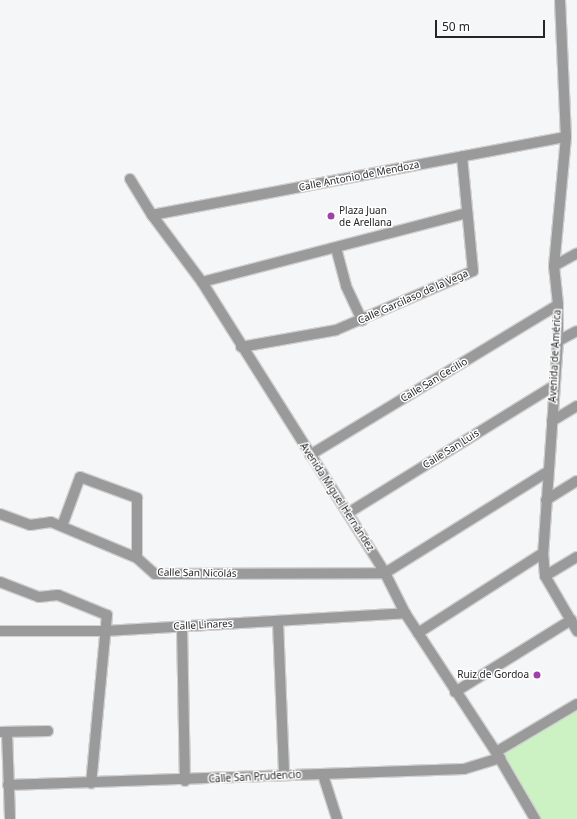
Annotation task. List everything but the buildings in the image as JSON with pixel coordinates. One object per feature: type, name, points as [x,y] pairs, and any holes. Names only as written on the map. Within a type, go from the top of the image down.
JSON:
[{"type":"street","name":"Avenida de América","points":[[560,0],[566,137],[554,266],[558,305],[558,341],[547,472],[543,553],[545,576],[577,631]]},
{"type":"street","name":"Calle Antonio de Mendoza","points":[[152,215],[566,137]]},
{"type":"street","name":"Calle Garcilaso de la Vega","points":[[241,347],[336,330],[473,271],[462,157]]},
{"type":"street","name":"Avenida Miguel Hernández","points":[[130,179],[152,215],[202,282],[241,347],[348,513],[385,573],[405,613],[455,692],[498,755],[532,818]]},
{"type":"street","points":[[202,282],[467,213]]},
{"type":"street","points":[[336,248],[346,286],[362,320]]},
{"type":"street","points":[[554,266],[577,253]]},
{"type":"street","name":"Calle San Cecilio","points":[[310,455],[558,305]]},
{"type":"street","points":[[558,341],[577,331]]},
{"type":"street","name":"Calle San Luis","points":[[348,513],[554,386]]},
{"type":"street","points":[[552,421],[577,406]]},
{"type":"street","points":[[385,573],[547,472]]},
{"type":"street","points":[[62,526],[80,476],[137,498],[137,558]]},
{"type":"street","points":[[546,500],[577,481]]},
{"type":"street","name":"Calle San Nicolás","points":[[0,514],[30,525],[51,522],[62,526],[137,558],[155,574],[385,573]]},
{"type":"street","points":[[418,633],[543,553]]},
{"type":"street","points":[[545,576],[577,556]]},
{"type":"street","points":[[0,582],[39,597],[58,595],[107,615],[91,783]]},
{"type":"street","name":"Calle Linares","points":[[0,631],[105,630],[278,622],[405,613]]},
{"type":"street","points":[[455,692],[571,620]]},
{"type":"street","points":[[278,622],[284,774]]},
{"type":"street","points":[[182,626],[185,781]]},
{"type":"street","name":"Calle San Prudencio","points":[[8,785],[185,781],[284,774],[323,775],[464,769],[498,755],[577,704]]},
{"type":"street","points":[[10,819],[3,732],[48,731]]},
{"type":"street","points":[[323,775],[337,819]]},
{"type":"green space","points":[[577,704],[577,819],[539,819],[496,752]]},
{"type":"place","name":"Plaza Juan de Arellana","points":[[331,216]]},
{"type":"place","name":"Ruiz de Gordoa","points":[[537,675]]}]
